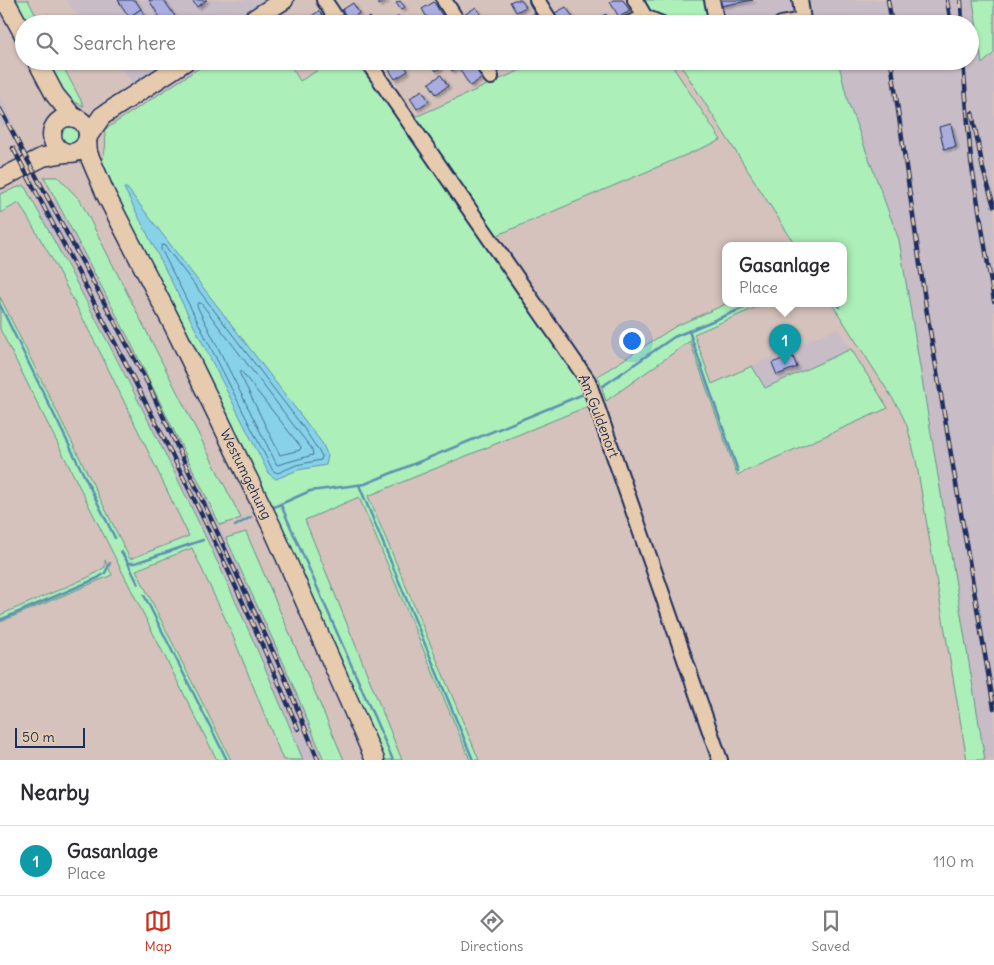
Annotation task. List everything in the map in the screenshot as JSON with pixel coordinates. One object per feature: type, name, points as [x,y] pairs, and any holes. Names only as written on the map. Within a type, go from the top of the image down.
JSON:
[{"type":"main road","points":[[5,0],[15,18]]},
{"type":"main road","points":[[260,15],[284,0]]},
{"type":"main road","points":[[40,70],[56,147],[68,153]]},
{"type":"main road","points":[[41,70],[54,95],[85,126],[87,139]]},
{"type":"main road","points":[[7,175],[43,157],[80,150],[102,116],[172,70]]},
{"type":"main road","points":[[7,175],[53,131],[62,119],[76,118],[118,104]]},
{"type":"main road","name":"Westumgehung","points":[[87,139],[88,153],[106,194],[173,325],[268,519],[375,760]]},
{"type":"main road","name":"Westumgehung","points":[[68,153],[83,165],[106,194]]},
{"type":"street","points":[[324,0],[334,15]]},
{"type":"street","points":[[444,0],[453,15]]},
{"type":"street","points":[[537,0],[546,15]]},
{"type":"street","points":[[635,0],[644,15]]},
{"type":"street","points":[[712,0],[715,15]]},
{"type":"street","points":[[800,0],[802,15]]},
{"type":"street","name":"Am Guldenort","points":[[373,70],[588,381],[720,760]]},
{"type":"street","points":[[487,70],[491,77]]},
{"type":"shaded area","points":[[66,0],[279,0],[259,13],[260,15],[78,15]]},
{"type":"shaded area","points":[[708,0],[994,0],[994,760],[985,760],[899,240],[848,102],[840,70],[979,70],[979,15],[712,15]]},
{"type":"shaded area","points":[[122,70],[196,70],[147,101]]},
{"type":"shaded area","points":[[0,97],[13,121],[0,127]]},
{"type":"shaded area","points":[[56,201],[182,445],[284,664],[324,760],[303,760],[203,531],[113,349],[37,208]]},
{"type":"shaded area","points":[[837,328],[851,349],[765,388],[752,366]]},
{"type":"green space","points":[[11,0],[28,0],[36,15],[20,15]]},
{"type":"green space","points":[[640,0],[708,0],[711,15],[654,15]]},
{"type":"green space","points":[[973,0],[994,0],[994,53],[982,64],[979,43],[979,15],[975,15]]},
{"type":"green space","points":[[49,70],[65,70],[84,106],[63,97]]},
{"type":"green space","points":[[196,70],[293,70],[300,81],[318,70],[363,70],[402,123],[521,70],[675,70],[721,140],[486,240],[579,373],[591,405],[368,496],[479,760],[470,760],[359,497],[305,520],[402,760],[382,760],[100,163],[105,147],[104,130]]},
{"type":"green space","points":[[684,70],[840,70],[848,102],[899,240],[985,760],[967,760],[916,460],[907,426],[900,410],[834,307],[847,307],[847,242],[793,242]]},
{"type":"green space","points":[[69,122],[78,126],[82,135],[78,144],[69,148],[60,144],[56,135],[60,126]]},
{"type":"green space","points":[[44,177],[58,177],[80,200],[241,518],[220,525],[130,341]]},
{"type":"green space","points":[[24,185],[136,397],[207,540],[241,612],[303,760],[283,760],[230,629],[192,548],[136,570],[231,760],[217,760],[0,329],[0,297],[130,559],[189,536],[102,356],[51,257],[19,203],[0,213],[0,194]]},
{"type":"green space","points":[[722,306],[757,307],[694,334],[712,384],[752,366],[765,388],[851,349],[888,408],[737,475],[690,341],[606,401],[598,376],[676,326]]},
{"type":"green space","points":[[246,532],[344,760],[324,760],[284,664],[226,538]]},
{"type":"green space","points":[[105,560],[112,575],[0,622],[0,615],[89,577],[105,567]]},
{"type":"water","points":[[124,188],[127,188],[322,443],[328,456],[326,465],[298,470],[276,479],[269,474]]},
{"type":"building","points":[[118,0],[135,0],[141,9],[132,15],[128,15]]},
{"type":"building","points":[[149,0],[164,0],[174,15],[158,15]]},
{"type":"building","points":[[192,0],[207,0],[197,7]]},
{"type":"building","points":[[377,0],[387,0],[379,5]]},
{"type":"building","points":[[521,0],[526,7],[516,12],[510,2]]},
{"type":"building","points":[[613,0],[623,0],[630,11],[623,15],[618,15],[610,2]]},
{"type":"building","points":[[713,0],[753,0],[714,7]]},
{"type":"building","points":[[400,1],[405,7],[401,10],[396,3]]},
{"type":"building","points":[[434,2],[442,15],[426,15],[422,9]]},
{"type":"building","points":[[353,3],[359,13],[356,15],[346,15],[342,10]]},
{"type":"building","points":[[476,7],[482,15],[464,15]]},
{"type":"building","points":[[566,7],[571,15],[554,15]]},
{"type":"building","points":[[141,9],[145,15],[132,15]]},
{"type":"building","points":[[319,11],[322,15],[313,15]]},
{"type":"building","points":[[389,70],[407,70],[408,71],[395,79]]},
{"type":"building","points":[[460,70],[478,70],[482,78],[470,86]]},
{"type":"building","points":[[441,75],[448,86],[436,94],[429,83]]},
{"type":"building","points":[[422,90],[429,101],[417,109],[410,98]]},
{"type":"building","points":[[951,124],[956,147],[944,149],[939,127]]},
{"type":"building","points":[[792,355],[797,367],[777,375],[772,363]]},
{"type":"waterway","points":[[0,305],[115,538]]},
{"type":"waterway","points":[[603,386],[674,337],[746,307]]},
{"type":"waterway","points":[[689,331],[738,471]]},
{"type":"waterway","points":[[274,507],[310,491],[365,484],[586,393]]},
{"type":"waterway","points":[[359,485],[473,760]]},
{"type":"waterway","points":[[281,505],[393,760]]},
{"type":"waterway","points":[[235,526],[251,517]]},
{"type":"waterway","points":[[121,551],[128,563],[135,563],[203,540]]},
{"type":"waterway","points":[[0,620],[98,578],[105,573],[110,563]]},
{"type":"waterway","points":[[128,563],[138,584]]},
{"type":"waterway","points":[[144,595],[227,760]]},
{"type":"railway","points":[[888,0],[890,15]]},
{"type":"railway","points":[[947,0],[950,15]]},
{"type":"railway","points":[[961,0],[962,15]]},
{"type":"railway","points":[[892,70],[926,307],[994,708]]},
{"type":"railway","points":[[964,70],[971,161],[994,301]]},
{"type":"railway","points":[[0,109],[148,384],[282,671],[318,760]]},
{"type":"railway","points":[[972,113],[983,169],[994,206]]},
{"type":"railway","points":[[13,148],[126,363],[198,508],[233,581],[298,729]]},
{"type":"place","name":"Gasanlage","points":[[785,365]]}]
